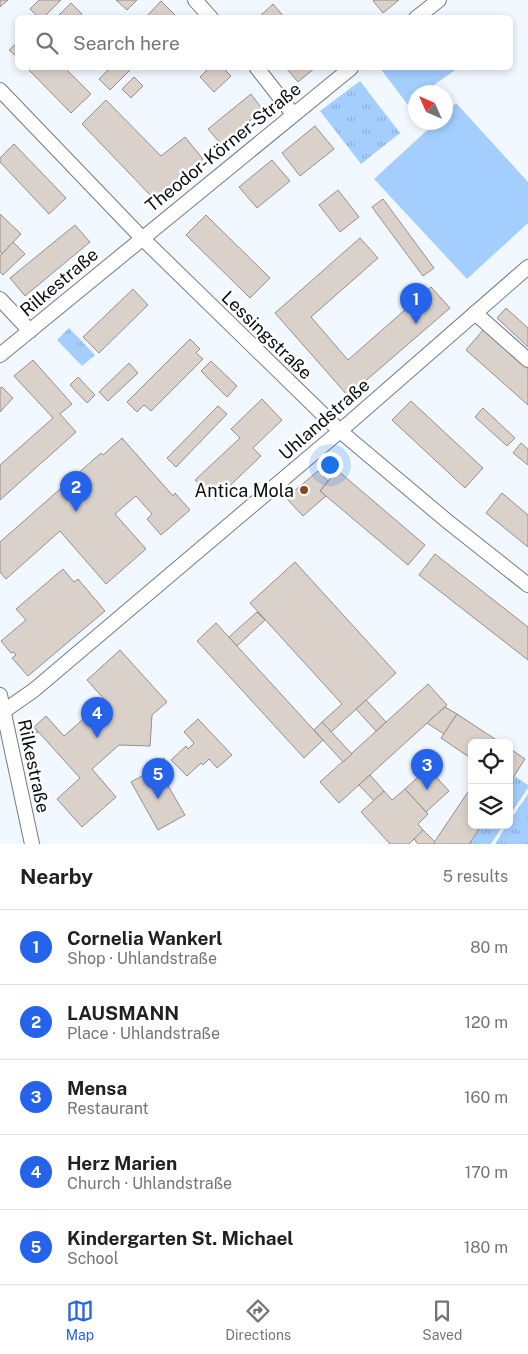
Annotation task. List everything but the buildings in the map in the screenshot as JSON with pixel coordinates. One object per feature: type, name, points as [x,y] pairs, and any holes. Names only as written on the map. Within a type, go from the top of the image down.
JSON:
[{"type":"street","points":[[195,0],[208,15]]},
{"type":"street","points":[[420,15],[438,0]]},
{"type":"street","points":[[258,70],[293,114]]},
{"type":"street","name":"Theodor-Körner-Straße","points":[[142,238],[348,70]]},
{"type":"street","name":"Lessingstraße","points":[[0,90],[142,238],[340,431],[447,522],[528,585]]},
{"type":"street","name":"Rilkestraße","points":[[0,355],[142,238]]},
{"type":"street","name":"Uhlandstraße","points":[[4,711],[34,690],[340,431],[528,267]]},
{"type":"street","points":[[0,299],[30,331]]},
{"type":"street","points":[[475,313],[528,360]]},
{"type":"street","name":"Rilkestraße","points":[[0,695],[32,844]]},
{"type":"green space","points":[[382,70],[455,70],[434,85],[408,85],[408,105]]},
{"type":"green space","points":[[360,81],[400,133],[361,164],[320,111]]},
{"type":"green space","points":[[456,103],[528,182],[528,223],[467,279],[374,179],[427,130],[453,130],[453,106]]},
{"type":"green space","points":[[69,328],[95,355],[82,366],[57,340]]},
{"type":"green space","points":[[514,776],[528,785],[528,788],[513,810],[513,784]]},
{"type":"green space","points":[[528,794],[528,844],[495,844],[504,829],[513,829],[513,816]]},
{"type":"green space","points":[[479,829],[500,829],[491,844],[469,844]]},
{"type":"place","name":"Cornelia Wankerl","points":[[416,324]]},
{"type":"place","name":"Antica Mola","points":[[304,490]]},
{"type":"place","name":"LAUSMANN","points":[[76,512]]},
{"type":"place","name":"Herz Marien","points":[[97,738]]},
{"type":"place","name":"Mensa","points":[[427,790]]},
{"type":"place","name":"Kindergarten St. Michael","points":[[158,799]]}]
